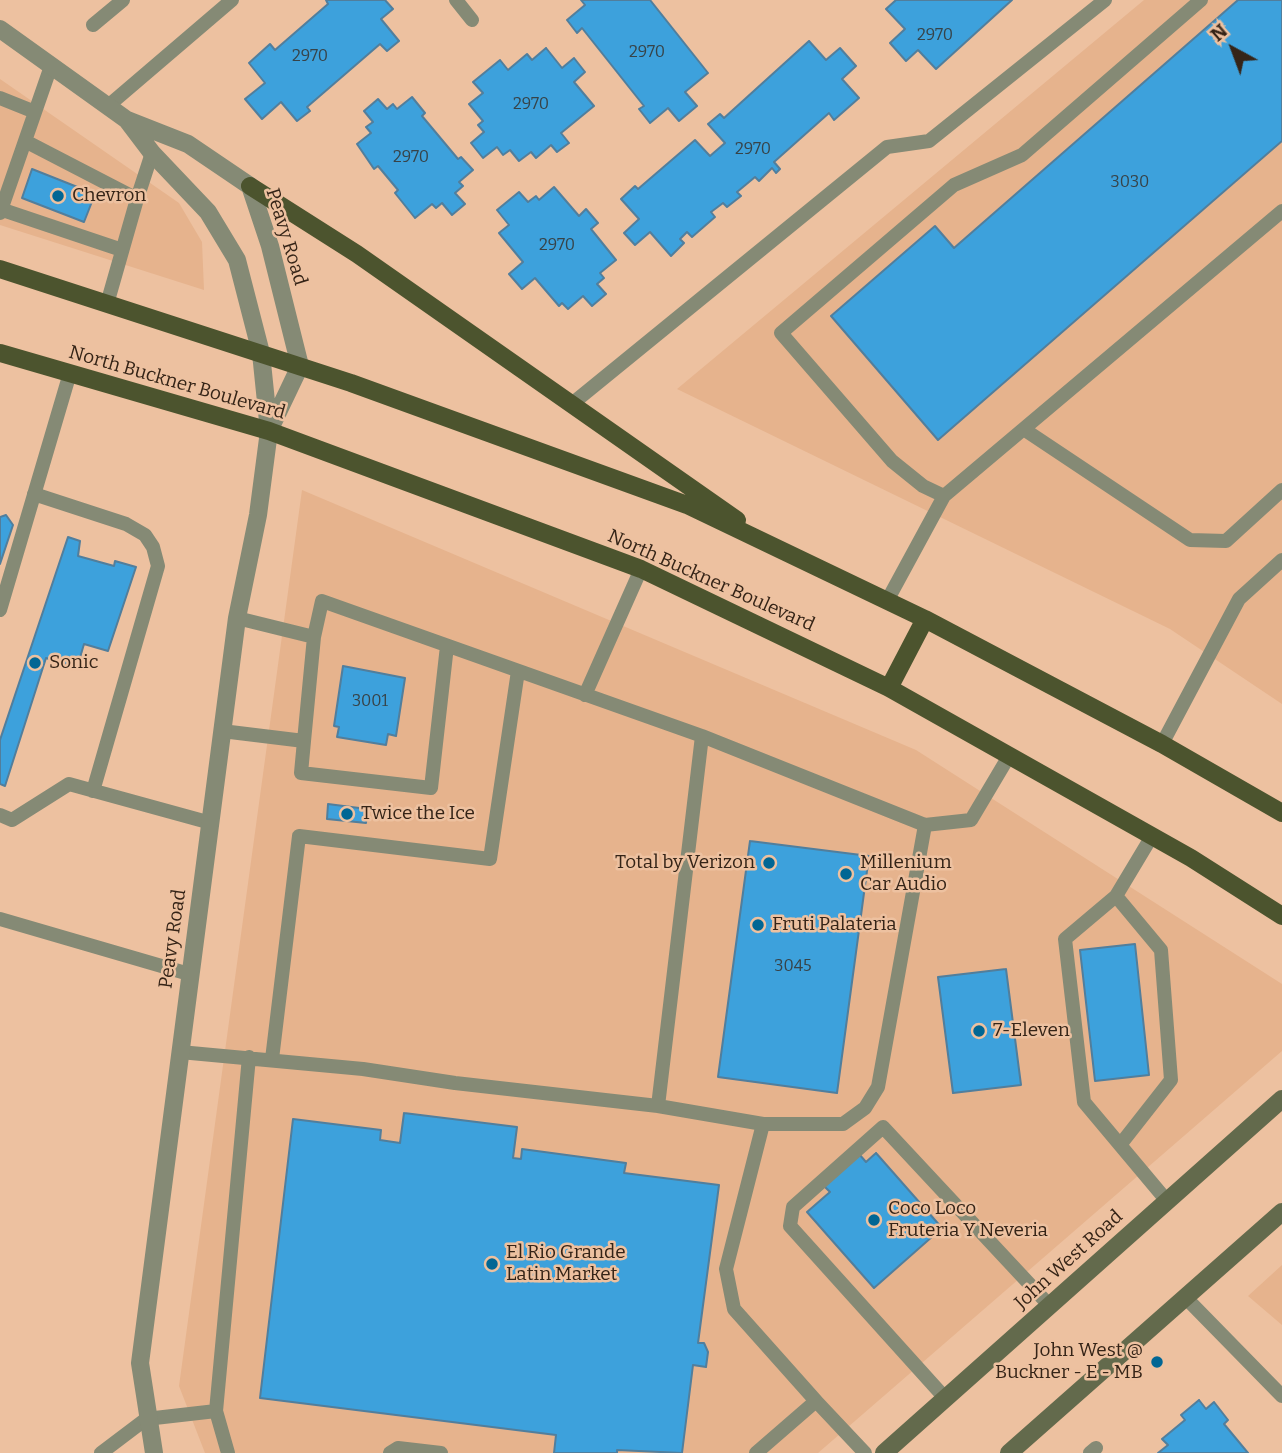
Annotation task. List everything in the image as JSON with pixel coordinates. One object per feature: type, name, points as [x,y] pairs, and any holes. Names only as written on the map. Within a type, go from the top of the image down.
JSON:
[{"type":"main road","points":[[250,187],[357,254],[777,548]]},
{"type":"main road","points":[[0,268],[504,436],[687,505],[925,618],[1162,744],[1282,813]]},
{"type":"main road","name":"North Buckner Boulevard","points":[[0,353],[269,431],[641,569],[889,688],[1152,836],[1282,916]]},
{"type":"main road","points":[[889,688],[925,618]]},
{"type":"main road","name":"John West Road","points":[[884,1453],[1282,1099]]},
{"type":"main road","points":[[1009,1453],[1282,1212]]},
{"type":"street","name":"Peavy Road","points":[[0,29],[127,120],[188,144],[250,187],[270,246],[300,366],[269,431]]},
{"type":"street","name":"Peavy Road","points":[[127,120],[152,153],[208,212],[237,260],[261,353],[269,431],[258,515],[237,618],[140,1363],[146,1419],[154,1453]]},
{"type":"lane","points":[[93,25],[123,0]]},
{"type":"lane","points":[[108,106],[232,0]]},
{"type":"lane","points":[[456,0],[472,20]]},
{"type":"lane","points":[[573,403],[887,147],[929,141],[1105,0]]},
{"type":"lane","points":[[944,496],[923,486],[892,461],[781,333],[954,185],[1022,155],[1201,0]]},
{"type":"lane","points":[[51,66],[0,211],[122,250]]},
{"type":"lane","points":[[0,98],[35,112]]},
{"type":"lane","points":[[25,141],[137,199]]},
{"type":"lane","points":[[107,304],[152,153]]},
{"type":"lane","points":[[887,601],[944,496],[1282,211]]},
{"type":"lane","points":[[0,610],[70,373]]},
{"type":"lane","points":[[1025,430],[1190,540],[1226,541],[1282,490]]},
{"type":"lane","points":[[34,494],[126,524],[145,535],[153,547],[158,566],[93,791]]},
{"type":"lane","points":[[1162,744],[1239,599],[1282,560]]},
{"type":"lane","points":[[585,695],[641,569]]},
{"type":"lane","points":[[447,646],[431,788],[301,773],[314,637],[321,601],[702,736],[925,825],[971,820],[1009,756]]},
{"type":"lane","points":[[237,618],[314,637]]},
{"type":"lane","points":[[272,1059],[299,836],[490,859],[518,671]]},
{"type":"lane","points":[[222,731],[304,741]]},
{"type":"lane","points":[[658,1106],[702,736]]},
{"type":"lane","points":[[0,815],[12,820],[69,784],[211,823]]},
{"type":"lane","points":[[180,1052],[272,1059],[658,1106],[763,1124],[843,1124],[865,1108],[878,1087],[925,825]]},
{"type":"lane","points":[[1152,836],[1116,896],[1065,939],[1084,1102],[1167,1201]]},
{"type":"lane","points":[[1116,896],[1161,950],[1171,1080],[1120,1145]]},
{"type":"lane","points":[[0,919],[189,974]]},
{"type":"lane","points":[[228,1453],[216,1411],[249,1057]]},
{"type":"lane","points":[[865,1108],[1049,1305]]},
{"type":"lane","points":[[763,1124],[726,1269],[734,1309],[865,1453]]},
{"type":"lane","points":[[883,1128],[793,1207],[790,1226],[945,1398]]},
{"type":"lane","points":[[1185,1297],[1282,1396]]},
{"type":"lane","points":[[757,1453],[816,1401]]},
{"type":"lane","points":[[100,1453],[146,1419],[216,1411]]},
{"type":"lane","points":[[390,1453],[398,1448],[441,1453]]},
{"type":"shaded area","points":[[1144,0],[1282,0],[1282,704],[1170,629],[677,389]]},
{"type":"shaded area","points":[[0,79],[179,203],[202,242],[204,290],[0,225]]},
{"type":"shaded area","points":[[302,490],[916,750],[1282,984],[1282,1051],[818,1453],[205,1453],[179,1386]]},
{"type":"shaded area","points":[[1282,1265],[1282,1325],[1248,1296]]},
{"type":"building","points":[[326,0],[385,0],[393,9],[381,19],[399,41],[387,51],[380,44],[307,107],[310,111],[297,121],[281,102],[262,119],[245,99],[265,83],[249,63],[270,44],[275,50],[328,4]]},
{"type":"building","points":[[581,0],[650,0],[708,73],[685,92],[697,106],[679,121],[668,108],[650,123],[639,109],[644,106],[582,28],[577,33],[567,20],[585,5]]},
{"type":"building","points":[[896,0],[1012,0],[936,69],[918,50],[906,61],[890,43],[905,29],[886,9]]},
{"type":"building","points":[[1238,0],[1282,0],[1282,141],[938,440],[831,316],[935,226],[954,248]]},
{"type":"building","points":[[809,41],[826,60],[840,48],[856,66],[842,79],[859,98],[834,120],[829,113],[774,162],[780,169],[776,173],[772,168],[759,181],[755,177],[737,192],[741,196],[727,207],[723,203],[711,212],[715,217],[692,237],[687,232],[680,239],[684,243],[671,256],[650,232],[635,245],[624,233],[639,219],[621,199],[635,186],[638,189],[695,140],[710,156],[725,143],[708,124],[720,114],[724,118]]},
{"type":"building","points":[[546,48],[562,68],[574,58],[585,72],[574,82],[594,106],[561,133],[569,143],[557,152],[551,145],[536,158],[531,152],[519,161],[510,150],[503,155],[497,147],[483,158],[471,143],[484,132],[478,125],[483,121],[469,104],[483,93],[473,82],[500,60],[508,70],[527,54],[532,60]]},
{"type":"building","points":[[412,97],[425,113],[422,116],[458,159],[461,157],[473,170],[459,182],[463,186],[455,193],[465,204],[452,215],[442,203],[436,208],[432,204],[415,218],[395,193],[398,190],[378,166],[374,169],[357,144],[371,133],[366,127],[373,122],[364,111],[378,99],[387,109],[393,104],[397,109]]},
{"type":"building","name":"Chevron","points":[[32,169],[95,194],[84,222],[22,198]]},
{"type":"building","points":[[554,187],[579,216],[586,209],[598,223],[591,229],[616,260],[600,273],[604,278],[597,284],[606,294],[592,306],[583,296],[568,309],[562,303],[559,306],[535,278],[522,289],[509,274],[523,262],[499,233],[509,225],[497,210],[519,192],[528,202],[536,196],[539,200]]},
{"type":"building","points":[[6,515],[13,525],[0,564],[0,517]]},
{"type":"building","name":"Sonic","points":[[68,537],[80,541],[78,556],[114,566],[115,561],[136,567],[108,651],[84,644],[77,668],[46,658],[5,786],[0,784],[0,740]]},
{"type":"building","points":[[343,666],[405,678],[396,736],[388,734],[386,745],[337,737],[339,727],[334,726]]},
{"type":"building","name":"Twice the Ice","points":[[328,804],[367,809],[366,823],[327,819]]},
{"type":"building","points":[[750,841],[869,856],[837,1093],[718,1077]]},
{"type":"building","name":"7-Eleven","points":[[1135,944],[1149,1075],[1095,1081],[1080,950]]},
{"type":"building","name":"7-Eleven","points":[[1006,969],[1021,1085],[953,1093],[938,977]]},
{"type":"building","name":"El Rio Grande Latin Market","points":[[404,1113],[517,1127],[513,1158],[521,1159],[522,1149],[626,1163],[624,1173],[719,1185],[698,1343],[704,1343],[708,1352],[706,1367],[693,1365],[682,1453],[617,1450],[617,1453],[554,1453],[556,1435],[260,1398],[293,1119],[381,1130],[380,1140],[400,1143]]},
{"type":"building","name":"Coco Loco Fruteria Y Neveria","points":[[876,1153],[942,1228],[874,1288],[807,1212],[830,1192],[823,1185],[859,1154],[866,1162]]},
{"type":"building","points":[[1199,1400],[1206,1409],[1214,1402],[1228,1420],[1224,1424],[1248,1453],[1158,1453],[1168,1445],[1162,1439],[1185,1420],[1181,1415]]},
{"type":"place","name":"Chevron","points":[[58,196]]},
{"type":"place","name":"Sonic","points":[[35,663]]},
{"type":"place","name":"Twice the Ice","points":[[347,814]]},
{"type":"place","name":"Total by Verizon","points":[[769,863]]},
{"type":"place","name":"Millenium Car Audio","points":[[846,874]]},
{"type":"place","name":"Fruti Palateria","points":[[758,925]]},
{"type":"place","name":"7-Eleven","points":[[979,1031]]},
{"type":"place","name":"Coco Loco Fruteria Y Neveria","points":[[874,1220]]},
{"type":"place","name":"El Rio Grande Latin Market","points":[[492,1264]]},
{"type":"place","name":"John West @ Buckner - E - MB","points":[[1157,1362]]}]
